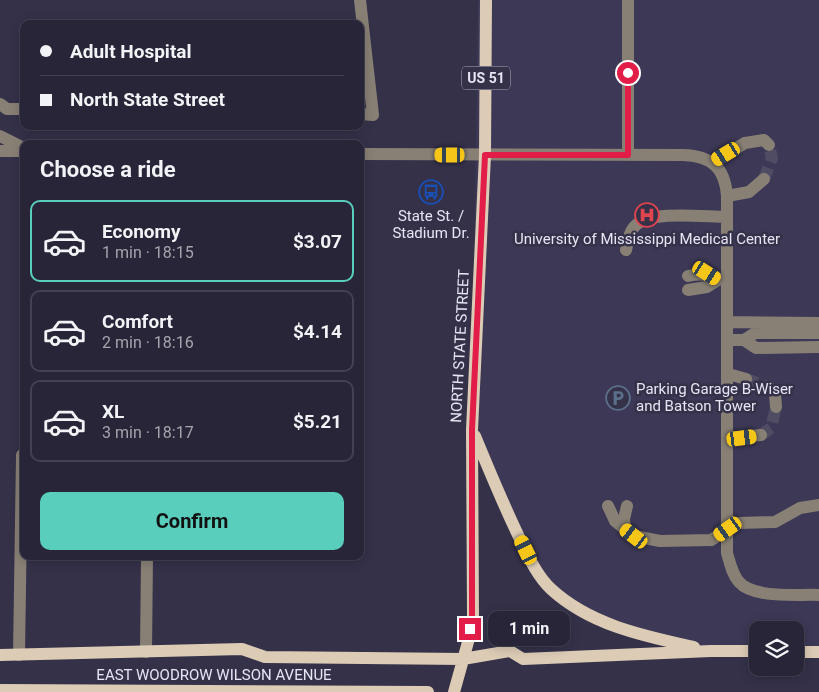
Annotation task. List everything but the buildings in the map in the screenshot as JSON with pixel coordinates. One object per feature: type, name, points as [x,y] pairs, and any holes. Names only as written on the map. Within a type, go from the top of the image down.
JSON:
[{"type":"main road","name":"NORTH STATE STREET","points":[[454,692],[472,616],[472,430],[485,155],[486,0]]},
{"type":"main road","points":[[472,430],[532,564],[550,588],[575,606],[604,622],[639,634],[711,651]]},
{"type":"main road","name":"EAST WOODROW WILSON AVENUE","points":[[0,655],[242,649],[265,657],[463,659],[510,651],[523,659],[749,651]]},
{"type":"main road","points":[[804,652],[819,652]]},
{"type":"main road","name":"EAST WOODROW WILSON AVENUE","points":[[0,690],[428,692]]},
{"type":"street","points":[[360,0],[362,20]]},
{"type":"street","points":[[628,0],[628,155]]},
{"type":"street","points":[[364,35],[373,115],[364,114]]},
{"type":"street","points":[[0,104],[7,109],[20,109]]},
{"type":"street","points":[[0,136],[20,148]]},
{"type":"street","points":[[713,162],[745,143],[764,140],[770,146]]},
{"type":"street","points":[[0,151],[20,150]]},
{"type":"street","points":[[364,154],[697,155],[713,162],[720,172],[726,196],[727,217],[722,280],[727,322],[727,553],[734,576],[740,584],[764,593],[819,594]]},
{"type":"street","points":[[726,196],[749,192],[764,179]]},
{"type":"street","points":[[626,250],[634,226],[645,219],[657,216],[727,217]]},
{"type":"street","points":[[688,276],[707,273],[722,280]]},
{"type":"street","points":[[688,290],[707,287],[722,280]]},
{"type":"street","points":[[727,322],[819,323]]},
{"type":"street","points":[[727,340],[744,340],[755,333],[819,333]]},
{"type":"street","points":[[744,340],[756,348],[819,348]]},
{"type":"street","points":[[727,377],[732,374],[746,379]]},
{"type":"street","points":[[769,387],[775,394],[776,407]]},
{"type":"street","points":[[727,438],[761,435]]},
{"type":"street","points":[[608,506],[615,521],[625,530],[634,536],[660,541],[711,540],[739,523],[775,522],[800,508],[819,505]]},
{"type":"street","points":[[625,530],[624,519],[627,506]]},
{"type":"street","points":[[19,655],[20,560]]},
{"type":"street","points":[[146,652],[147,560]]},
{"type":"shaded area","name":"University of Mississippi Medical Center","points":[[478,0],[819,0],[819,651],[804,651],[804,621],[749,621],[749,651],[711,651],[639,634],[550,588],[472,430]]},
{"type":"tunnel","points":[[764,179],[772,158],[769,145]]},
{"type":"tunnel","points":[[746,379],[769,387]]},
{"type":"tunnel","points":[[761,435],[771,428],[776,407]]},
{"type":"place","name":"State St. / Stadium Dr.","points":[[431,192]]},
{"type":"place","name":"University of Mississippi Medical Center","points":[[647,215]]},
{"type":"place","name":"Parking Garage B-Wiser and Batson Tower","points":[[618,398]]},
{"type":"route","points":[[470,629],[472,616],[472,430],[485,155],[628,155],[628,73]]}]
